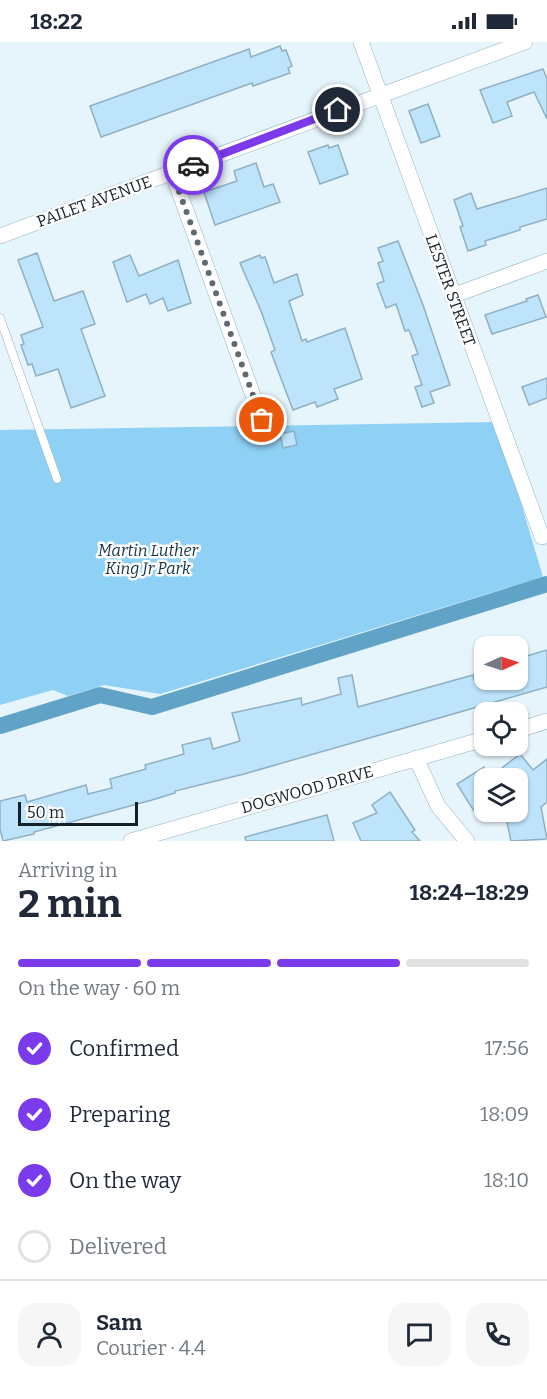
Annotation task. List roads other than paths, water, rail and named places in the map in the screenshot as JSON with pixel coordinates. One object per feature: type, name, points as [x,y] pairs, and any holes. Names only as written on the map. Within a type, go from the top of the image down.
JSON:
[{"type":"street","name":"LESTER STREET","points":[[361,42],[542,537]]},
{"type":"street","name":"PAILET AVENUE","points":[[0,236],[525,42]]},
{"type":"street","points":[[172,172],[262,420]]},
{"type":"street","points":[[452,296],[547,261]]},
{"type":"street","points":[[528,727],[547,722]]},
{"type":"street","name":"DOGWOOD DRIVE","points":[[131,841],[474,742]]},
{"type":"street","points":[[416,758],[438,806],[467,841]]},
{"type":"lane","points":[[0,318],[57,479]]},
{"type":"waterway","points":[[0,726],[100,695],[152,707],[547,584]]},
{"type":"park label","name":"Martin Luther King Jr Park","points":[[148,559]]}]
